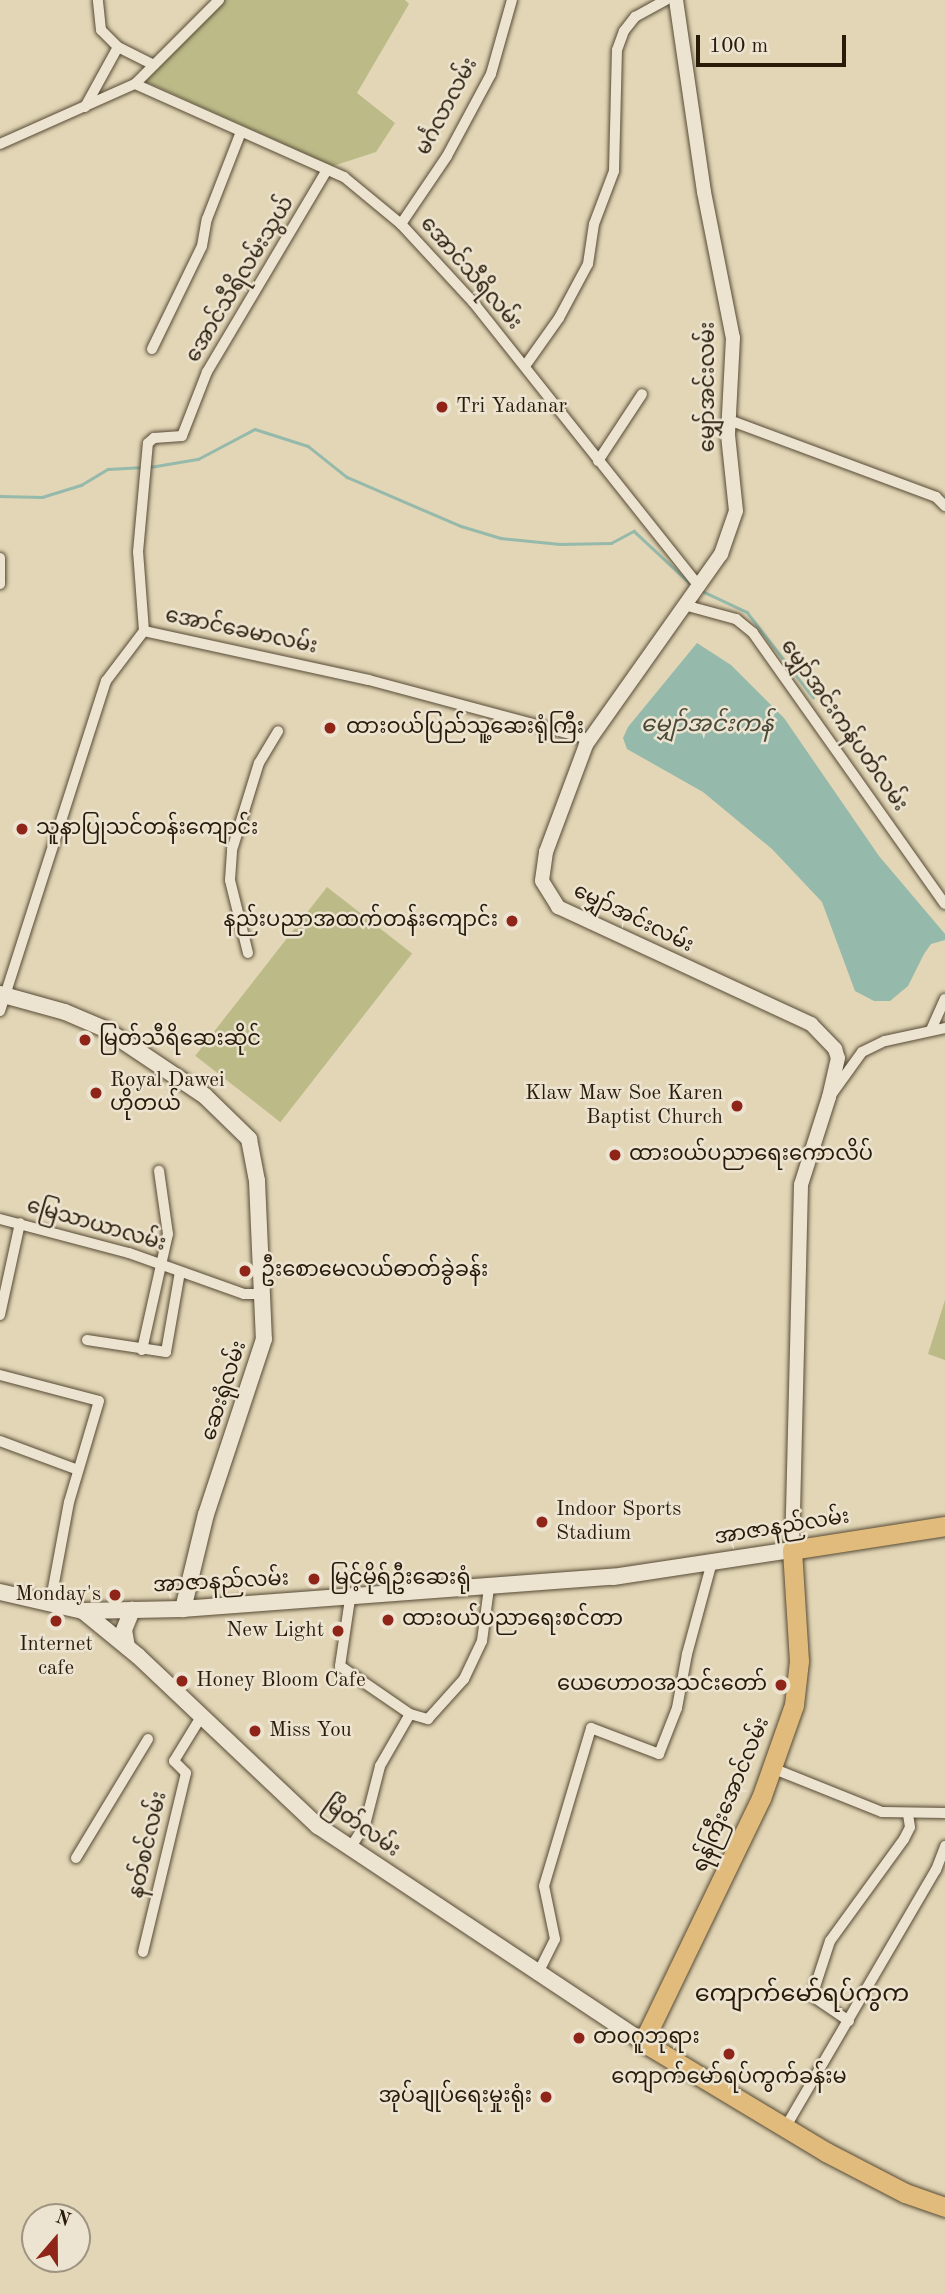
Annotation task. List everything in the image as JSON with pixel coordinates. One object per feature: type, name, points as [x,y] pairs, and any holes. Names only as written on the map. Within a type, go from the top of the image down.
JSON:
[{"type":"highway","name":"အာဇာနည်လမ်း","points":[[792,1550],[945,1526]]},
{"type":"highway","name":"ရန်ကြီးအောင်လမ်း","points":[[643,2042],[772,1768],[794,1705],[799,1661],[792,1550]]},
{"type":"highway","points":[[643,2042],[785,2128],[905,2193],[945,2207]]},
{"type":"main road","name":"ဆေးရုံလမ်း","points":[[1,1000],[105,1029],[205,1096],[249,1139],[257,1181],[264,1339],[258,1365],[206,1514],[183,1609]]},
{"type":"main road","name":"အာဇာနည်လမ်း","points":[[0,1592],[83,1611],[183,1609],[489,1588],[792,1550]]},
{"type":"main road","points":[[127,1647],[124,1630],[132,1610]]},
{"type":"main road","name":"မြိတ်လမ်း","points":[[83,1611],[127,1647],[318,1826],[537,1975],[643,2042]]},
{"type":"street","points":[[98,0],[101,30],[118,47],[153,65]]},
{"type":"street","points":[[0,144],[135,84],[219,0]]},
{"type":"street","name":"မင်္ဂလာလမ်း","points":[[401,224],[447,156],[491,74],[512,0]]},
{"type":"street","points":[[525,366],[559,318],[588,264],[594,224],[614,171],[617,50],[624,32],[635,17],[666,0]]},
{"type":"street","name":"မျှော်အင်းလမ်း","points":[[676,0],[704,192],[730,317],[733,379],[729,420],[736,511],[722,554],[589,739],[546,852],[542,881],[547,895],[558,907],[811,1024],[825,1036],[838,1058],[829,1097],[800,1185],[792,1550]]},
{"type":"street","points":[[85,107],[118,47]]},
{"type":"street","name":"အောင်သီရိလမ်း","points":[[135,84],[344,177],[401,224],[525,366],[698,585]]},
{"type":"street","points":[[152,349],[202,246],[207,219],[241,132]]},
{"type":"street","name":"အောင်သီရိလမ်းသွယ်","points":[[144,631],[138,552],[148,443],[155,438],[182,436],[207,372],[327,170]]},
{"type":"street","points":[[598,461],[642,394]]},
{"type":"street","points":[[729,420],[936,497],[945,506]]},
{"type":"street","points":[[0,558],[0,584]]},
{"type":"street","name":"မျှော်အင်းကန်ပတ်လမ်း","points":[[684,605],[736,620],[753,633],[945,904]]},
{"type":"street","name":"အောင်ခေမာလမ်း","points":[[1,1000],[11,989],[106,681],[144,631],[369,680],[589,739]]},
{"type":"street","points":[[248,953],[230,880],[232,850],[258,763],[278,731]]},
{"type":"street","points":[[932,1030],[945,999]]},
{"type":"street","points":[[829,1097],[862,1052],[885,1041],[945,1028]]},
{"type":"street","points":[[142,1350],[164,1265],[168,1234],[159,1171]]},
{"type":"street","name":"မြေသာယာလမ်း","points":[[0,1219],[164,1265],[244,1294],[264,1294]]},
{"type":"street","points":[[0,1315],[20,1223]]},
{"type":"street","name":"မြေသာယာလမ်း","points":[[87,1340],[166,1352],[180,1272]]},
{"type":"street","points":[[0,1375],[99,1401],[78,1470],[50,1605]]},
{"type":"street","points":[[0,1441],[78,1470]]},
{"type":"street","points":[[537,1975],[555,1938],[544,1886],[591,1728],[659,1754],[677,1708],[687,1654],[712,1562]]},
{"type":"street","points":[[350,1599],[340,1666],[410,1714],[428,1719],[464,1679],[482,1641],[489,1588]]},
{"type":"street","points":[[351,1847],[365,1825],[380,1766],[410,1714]]},
{"type":"street","name":"နတ်စင်လမ်း","points":[[143,1952],[186,1773],[174,1761],[201,1717]]},
{"type":"street","points":[[76,1858],[148,1739]]},
{"type":"street","points":[[772,1768],[882,1812],[908,1815],[945,1813]]},
{"type":"street","points":[[849,2021],[812,1996],[830,1941],[904,1839],[910,1827],[908,1815]]},
{"type":"street","points":[[785,2128],[849,2021],[945,1846]]},
{"type":"shaded area","points":[[225,0],[405,0],[409,4],[357,93],[395,123],[376,152],[333,166],[144,81]]},
{"type":"shaded area","points":[[327,887],[412,953],[280,1122],[195,1056]]},
{"type":"shaded area","points":[[945,1300],[945,1360],[928,1354]]},
{"type":"water","name":"မျှော်အင်းကန်","points":[[697,643],[731,665],[784,718],[879,856],[945,934],[945,940],[931,944],[908,986],[890,1001],[874,1001],[855,991],[822,902],[772,849],[703,792],[627,749],[623,738],[628,727]]},
{"type":"waterway","points":[[150,467],[198,459],[255,429],[308,446],[347,477],[461,526],[501,538],[560,544],[611,543],[634,531],[693,586]]},
{"type":"waterway","points":[[0,496],[42,497],[81,485],[108,469],[144,467]]},
{"type":"waterway","points":[[702,591],[747,612],[813,697]]},
{"type":"place","name":"Tri Yadanar","points":[[442,407]]},
{"type":"place","name":"ထားဝယ်ပြည်သူ့ဆေးရုံကြီး","points":[[330,728]]},
{"type":"place","name":"သူနာပြုသင်တန်းကျောင်း","points":[[22,829]]},
{"type":"place","name":"နည်းပညာအထက်တန်းကျောင်း","points":[[512,921]]},
{"type":"place","name":"မြတ်သီရိဆေးဆိုင်","points":[[85,1040]]},
{"type":"place","name":"Royal Dawei ဟိုတယ်","points":[[96,1093]]},
{"type":"place","name":"Klaw Maw Soe Karen Baptist Church","points":[[737,1106]]},
{"type":"place","name":"ထားဝယ်ပညာရေးကောလိပ်","points":[[615,1155]]},
{"type":"place","name":"ဦးစောမေလယ်ဓာတ်ခွဲခန်း","points":[[245,1271]]},
{"type":"place","name":"Indoor Sports Stadium","points":[[542,1522]]},
{"type":"place","name":"မြင့်မိုရ်ဦးဆေးရုံ","points":[[314,1579]]},
{"type":"place","name":"Monday's","points":[[115,1595]]},
{"type":"place","name":"ထားဝယ်ပညာရေးစင်တာ","points":[[388,1620]]},
{"type":"place","name":"Internet cafe","points":[[56,1621]]},
{"type":"place","name":"New Light","points":[[338,1631]]},
{"type":"place","name":"Honey Bloom Cafe","points":[[182,1681]]},
{"type":"place","name":"ယေဟောဝအသင်းတော်","points":[[781,1685]]},
{"type":"place","name":"Miss You","points":[[255,1731]]},
{"type":"place","name":"တဝဂူဘုရား","points":[[579,2038]]},
{"type":"place","name":"ကျောက်မော်ရပ်ကွက်ခန်းမ","points":[[729,2054]]},
{"type":"place","name":"အုပ်ချုပ်ရေးမှုးရုံး","points":[[546,2097]]},
{"type":"district","name":"ကျောက်မော်ရပ်ကွက","points":[[802,1996]]}]
